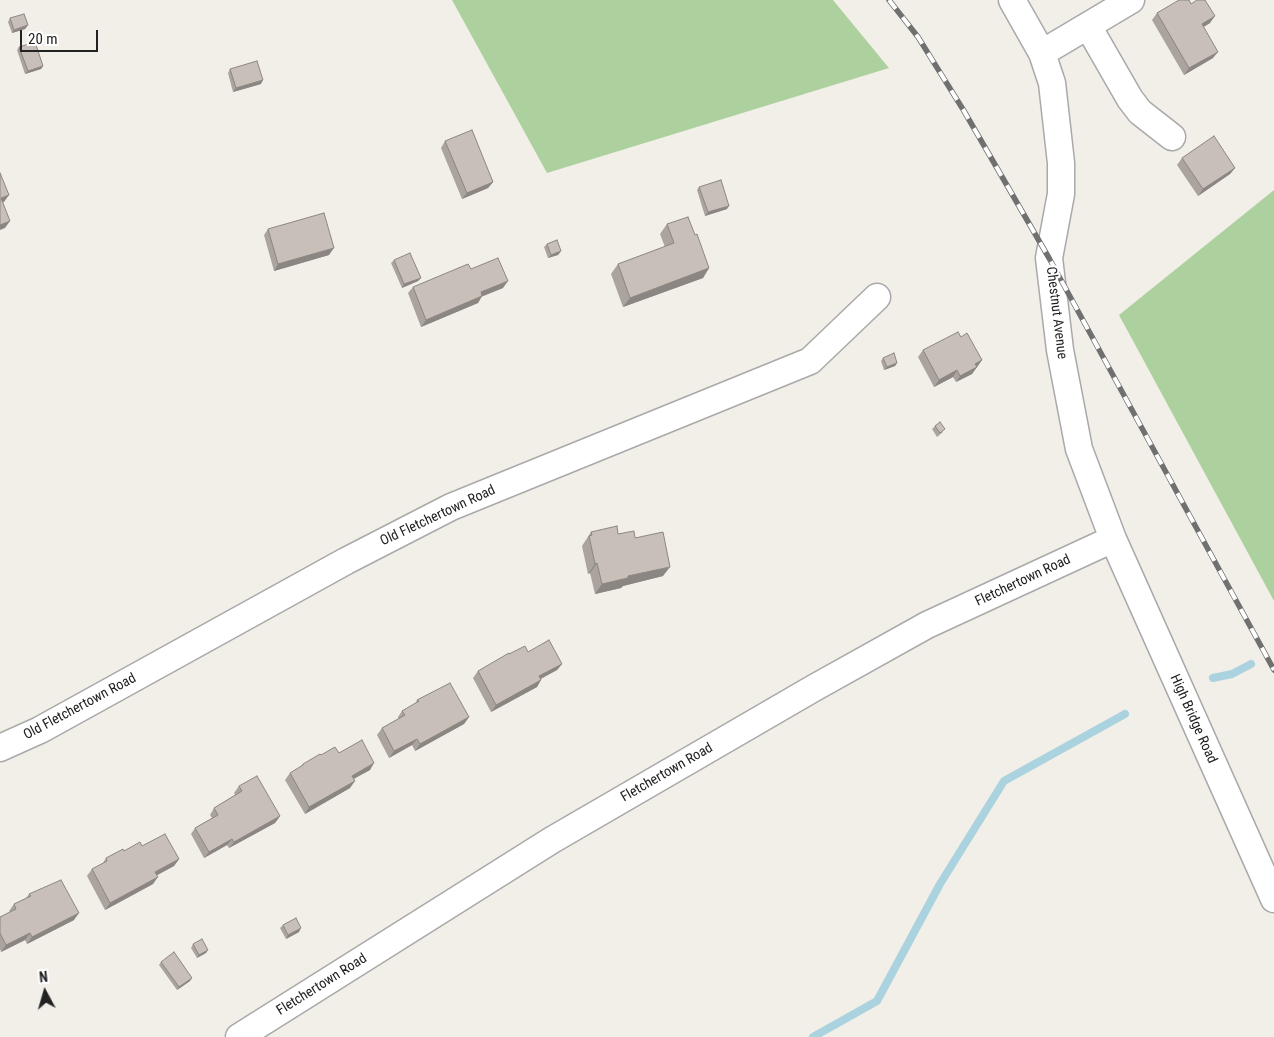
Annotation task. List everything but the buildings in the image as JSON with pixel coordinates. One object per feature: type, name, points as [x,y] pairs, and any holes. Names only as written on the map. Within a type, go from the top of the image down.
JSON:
[{"type":"street","name":"Chestnut Avenue","points":[[1012,0],[1042,53],[1052,83],[1061,163],[1061,194],[1049,258],[1060,350],[1079,449],[1112,539]]},
{"type":"street","points":[[1042,53],[1131,0]]},
{"type":"street","points":[[1088,26],[1130,99],[1140,112],[1172,137]]},
{"type":"street","name":"Old Fletchertown Road","points":[[0,748],[40,730],[346,561],[451,507],[810,361],[877,297]]},
{"type":"street","name":"High Bridge Road","points":[[1112,539],[1274,899]]},
{"type":"street","name":"Fletchertown Road","points":[[239,1037],[552,840],[814,688],[927,625],[1112,539]]},
{"type":"green space","points":[[452,0],[833,0],[889,68],[547,173]]},
{"type":"green space","points":[[1274,190],[1274,601],[1119,315]]},
{"type":"waterway","points":[[1213,678],[1232,674],[1251,664]]},
{"type":"waterway","points":[[813,1037],[877,1001],[940,884],[1004,781],[1125,714]]},
{"type":"railway","points":[[889,0],[918,37],[964,111],[1049,258],[1274,670]]}]
